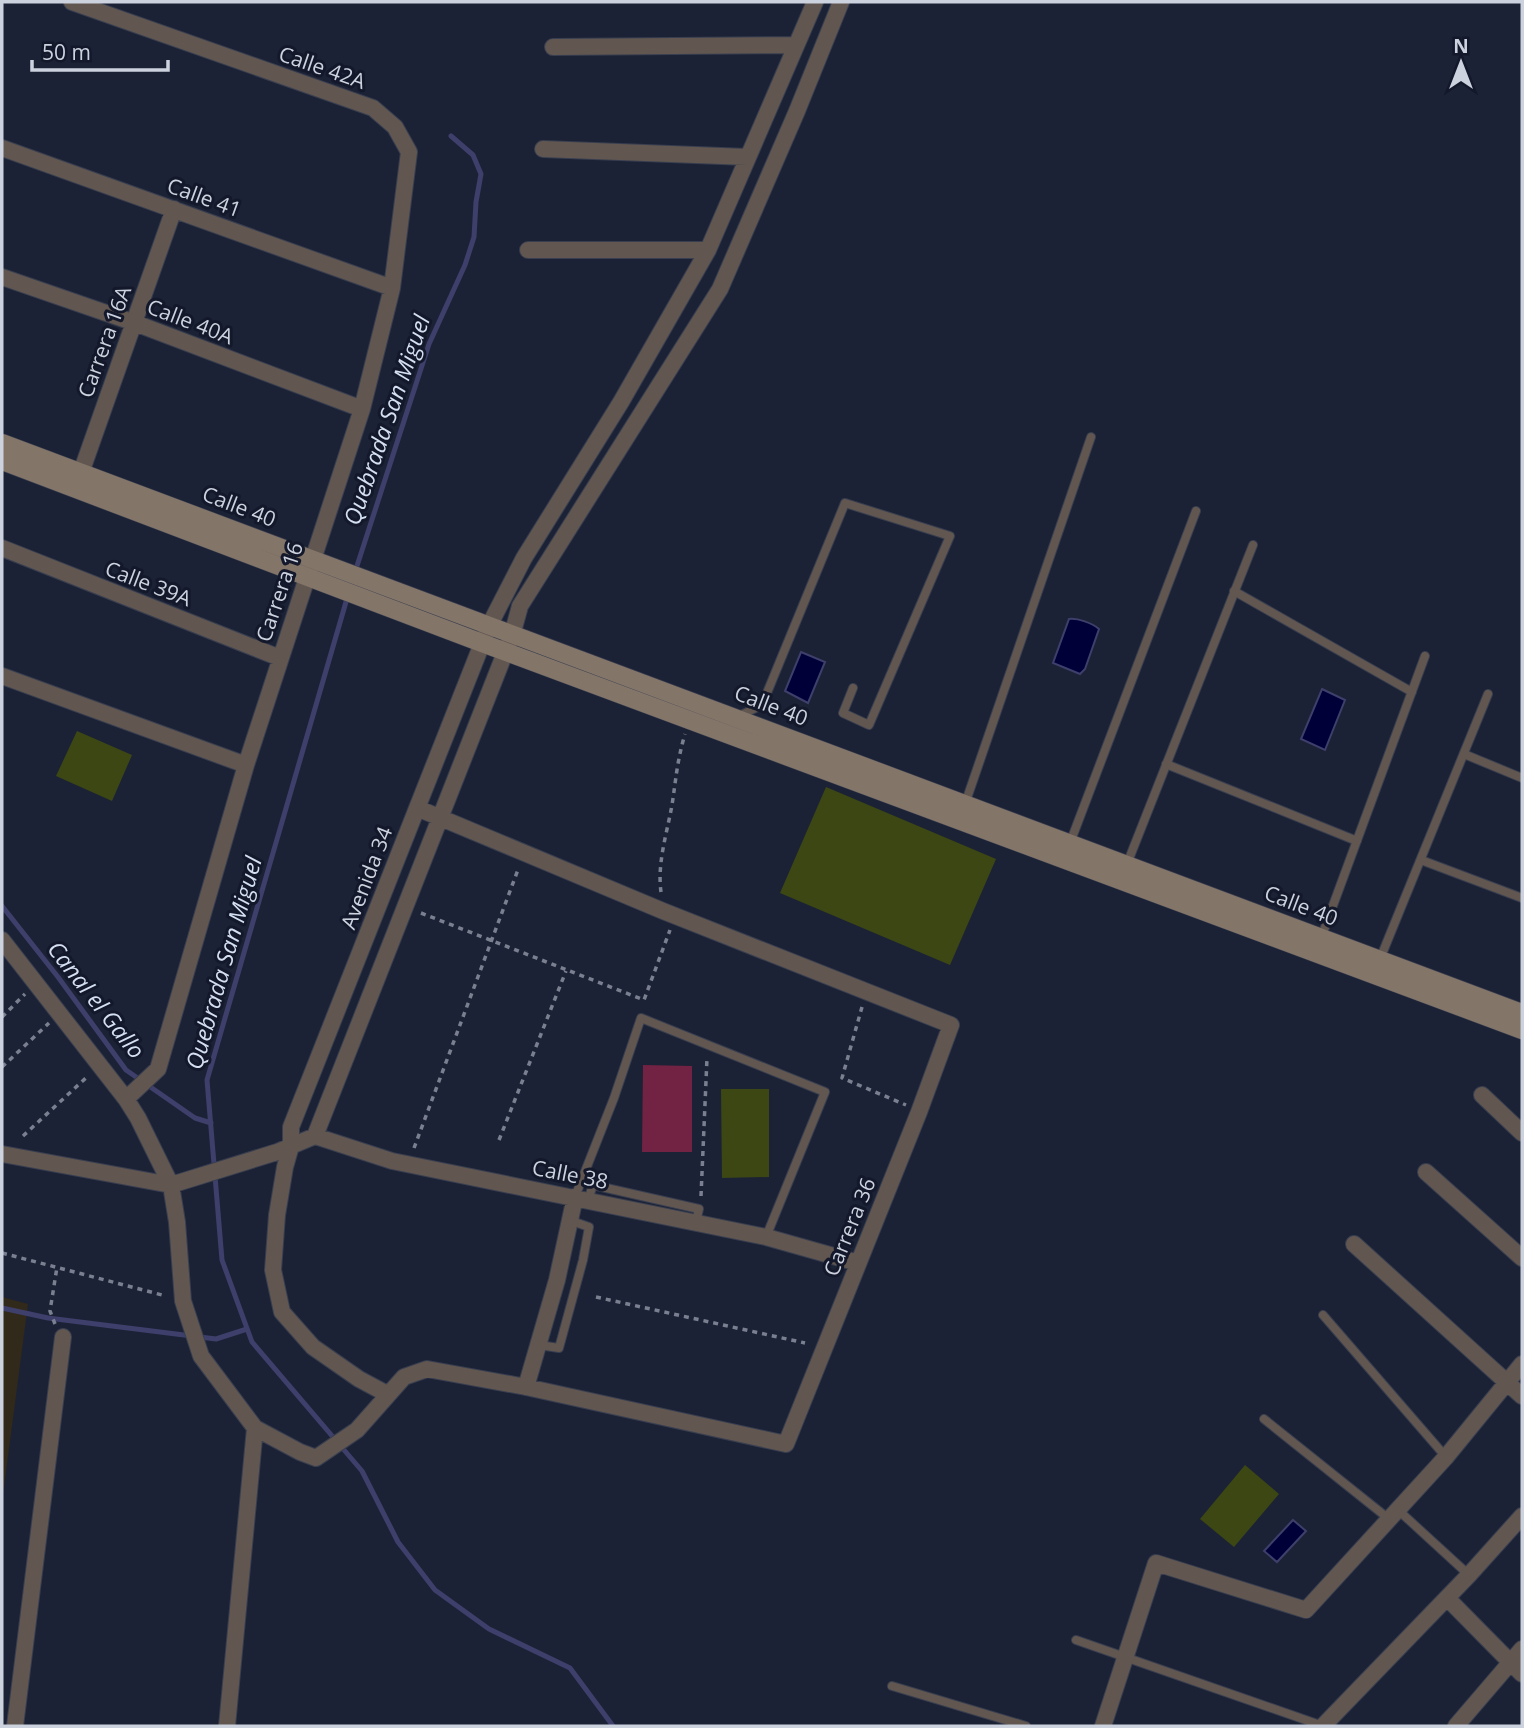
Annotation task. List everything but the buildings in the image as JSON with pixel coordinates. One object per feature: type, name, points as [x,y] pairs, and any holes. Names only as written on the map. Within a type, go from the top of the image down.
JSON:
[{"type":"main road","name":"Calle 40","points":[[2,443],[78,480],[314,580],[482,643],[509,643],[696,702],[737,717],[883,782],[1124,873],[1377,966],[1522,1013]]},
{"type":"main road","name":"Calle 40","points":[[2,461],[78,480],[321,563],[489,626],[509,643],[689,720],[883,782],[965,804],[1067,851]]},
{"type":"main road","points":[[689,720],[696,702]]},
{"type":"main road","points":[[730,735],[737,717]]},
{"type":"main road","name":"Calle 40","points":[[1124,873],[1321,938],[1377,966],[1522,1030]]},
{"type":"street","name":"Calle 42A","points":[[72,2],[373,108],[395,127]]},
{"type":"street","name":"Avenida 34","points":[[387,1394],[359,1379],[313,1347],[282,1312],[273,1270],[277,1215],[285,1167],[284,1149],[489,626],[523,558],[621,402],[708,250],[815,2]]},
{"type":"street","points":[[5,1151],[176,1183],[284,1149],[315,1136],[509,643],[520,606],[720,289],[841,2]]},
{"type":"street","points":[[554,47],[796,45]]},
{"type":"street","name":"Carrera 16","points":[[131,1094],[159,1069],[279,658],[321,563],[392,288],[409,152],[395,127]]},
{"type":"street","name":"Calle 41","points":[[2,148],[392,288]]},
{"type":"street","points":[[542,149],[747,157]]},
{"type":"street","name":"Carrera 16A","points":[[78,480],[174,209]]},
{"type":"street","points":[[528,250],[708,250]]},
{"type":"street","name":"Calle 40A","points":[[2,277],[135,323],[362,409]]},
{"type":"street","name":"Calle 39A","points":[[2,548],[279,658]]},
{"type":"street","points":[[2,676],[246,765]]},
{"type":"street","points":[[417,808],[668,918]]},
{"type":"street","name":"Carrera 36","points":[[526,1387],[786,1444],[919,1112],[951,1025],[668,918]]},
{"type":"street","points":[[2,940],[131,1094],[138,1118],[176,1183],[184,1304],[201,1352],[255,1428],[300,1452],[316,1458],[357,1430],[404,1377],[427,1369],[526,1387],[557,1280],[569,1220],[581,1199]]},
{"type":"street","points":[[1482,1095],[1522,1133]]},
{"type":"street","name":"Calle 38","points":[[315,1136],[392,1161],[766,1237],[858,1263]]},
{"type":"street","points":[[1426,1172],[1522,1258]]},
{"type":"street","points":[[1354,1244],[1522,1396]]},
{"type":"street","points":[[15,1726],[60,1332]]},
{"type":"street","points":[[1103,1726],[1156,1563],[1306,1610],[1446,1457],[1522,1364]]},
{"type":"street","points":[[227,1726],[255,1428]]},
{"type":"street","points":[[1322,1726],[1469,1575],[1522,1516]]},
{"type":"street","points":[[1447,1598],[1517,1668]]},
{"type":"street","points":[[1456,1726],[1517,1668],[1522,1649]]},
{"type":"lane","points":[[965,804],[1091,437]]},
{"type":"lane","points":[[737,717],[762,705],[845,503],[950,536],[869,725],[842,713],[852,688]]},
{"type":"lane","points":[[1067,851],[1196,512]]},
{"type":"lane","points":[[1124,873],[1253,545]]},
{"type":"lane","points":[[1234,591],[1412,692]]},
{"type":"lane","points":[[1321,938],[1425,656]]},
{"type":"lane","points":[[1377,966],[1488,694]]},
{"type":"lane","points":[[1464,754],[1522,778]]},
{"type":"lane","points":[[1166,764],[1357,841]]},
{"type":"lane","points":[[1421,860],[1522,898]]},
{"type":"lane","points":[[581,1199],[641,1018],[825,1093],[766,1237]]},
{"type":"lane","points":[[1323,1315],[1446,1457]]},
{"type":"lane","points":[[1264,1419],[1393,1514],[1469,1575]]},
{"type":"lane","points":[[1076,1640],[1322,1726]]},
{"type":"lane","points":[[892,1686],[1026,1726]]},
{"type":"path","points":[[413,909],[644,1000],[668,918],[659,877],[676,762],[689,720]]},
{"type":"path","points":[[414,1150],[520,864]]},
{"type":"path","points":[[499,1140],[566,971]]},
{"type":"path","points":[[2,1017],[27,992]]},
{"type":"path","points":[[864,1002],[842,1078],[909,1106]]},
{"type":"path","points":[[2,1067],[50,1022]]},
{"type":"path","points":[[701,1199],[707,1058]]},
{"type":"path","points":[[23,1136],[90,1074]]},
{"type":"path","points":[[2,1253],[184,1304]]},
{"type":"path","points":[[57,1267],[50,1311],[60,1332]]},
{"type":"path","points":[[596,1297],[805,1343]]},
{"type":"shaded area","points":[[1069,619],[1085,621],[1099,629],[1085,669],[1080,674],[1053,663]]},
{"type":"shaded area","points":[[801,652],[825,662],[808,703],[785,691]]},
{"type":"shaded area","points":[[1322,689],[1345,700],[1325,750],[1301,739]]},
{"type":"shaded area","points":[[2,1297],[28,1304],[2,1502]]},
{"type":"shaded area","points":[[1293,1520],[1306,1531],[1277,1562],[1264,1551]]},
{"type":"green space","points":[[77,731],[132,755],[112,801],[56,776]]},
{"type":"green space","points":[[826,787],[996,859],[950,965],[780,893]]},
{"type":"green space","points":[[721,1089],[769,1089],[769,1177],[722,1178]]},
{"type":"green space","points":[[1245,1465],[1279,1494],[1234,1547],[1200,1519]]},
{"type":"waterway","name":"Quebrada San Miguel","points":[[355,572],[429,344],[465,265],[474,237],[481,174],[473,155],[451,136]]},
{"type":"waterway","name":"Quebrada San Miguel","points":[[348,595],[207,1080],[222,1260],[252,1342],[362,1471],[398,1542],[435,1590],[489,1629],[570,1668],[613,1726]]},
{"type":"waterway","name":"Canal el Gallo","points":[[2,906],[126,1070],[195,1118],[211,1123]]},
{"type":"waterway","points":[[2,1308],[48,1318],[216,1339],[247,1329]]}]
